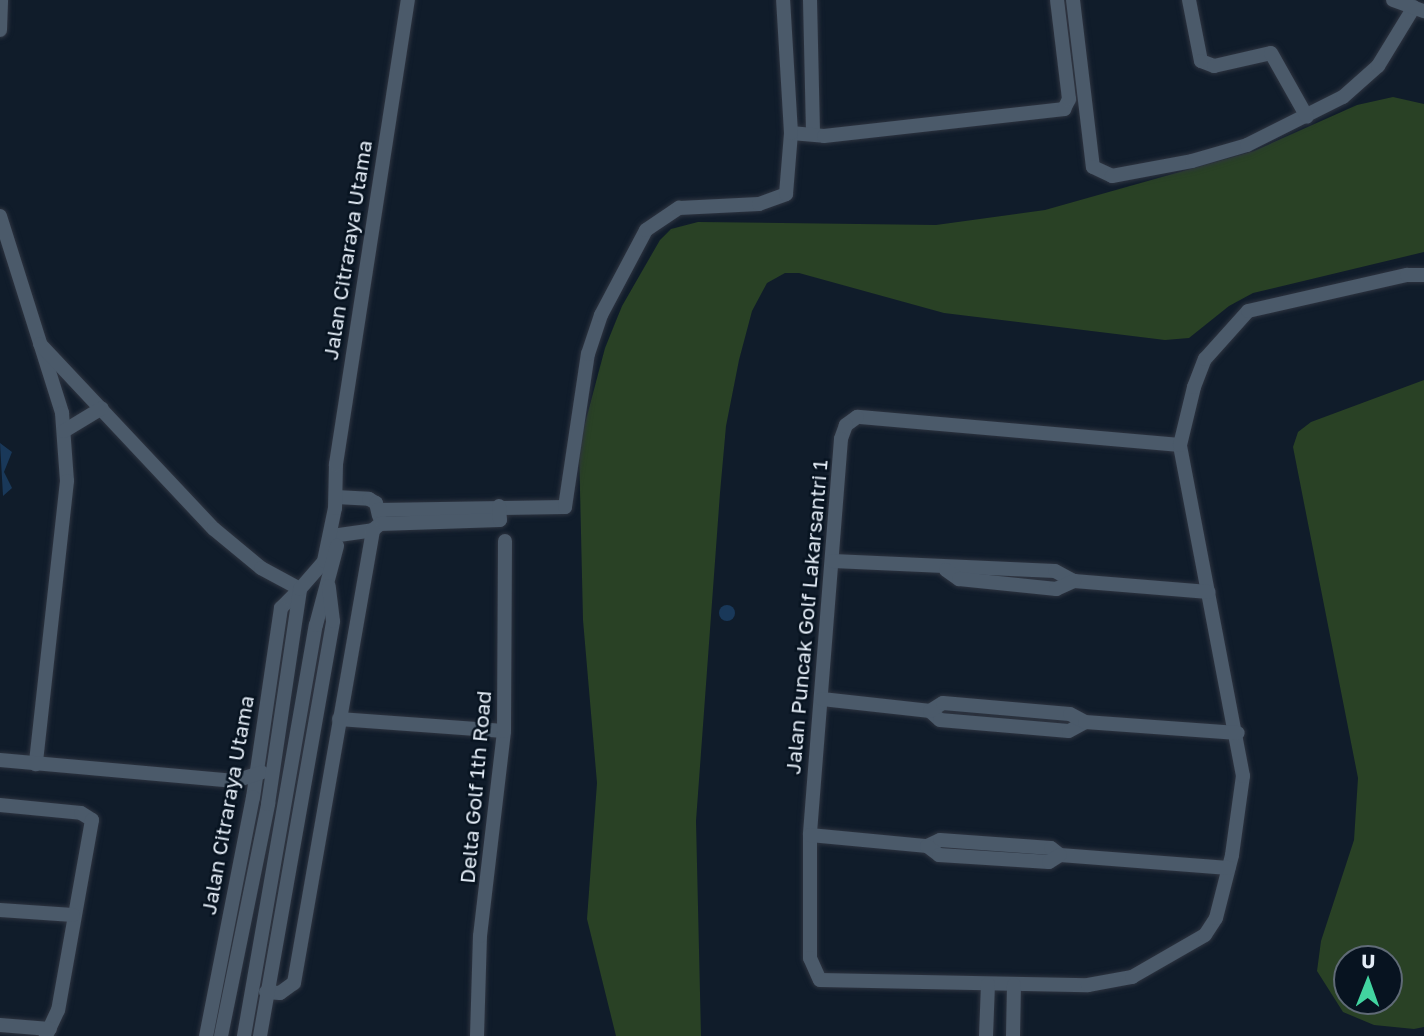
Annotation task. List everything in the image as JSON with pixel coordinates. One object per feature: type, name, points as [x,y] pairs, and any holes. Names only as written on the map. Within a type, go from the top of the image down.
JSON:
[{"type":"street","points":[[0,30],[1,0]]},
{"type":"street","name":"Jalan Citraraya Utama","points":[[260,1036],[293,810],[316,625],[339,535],[336,502],[338,450],[408,0]]},
{"type":"street","points":[[339,535],[377,521],[499,506],[565,508],[588,355],[601,315],[646,230],[678,208],[778,199],[790,181],[791,133],[783,0]]},
{"type":"street","points":[[810,0],[813,131]]},
{"type":"street","points":[[791,133],[813,131],[824,136],[1064,109],[1069,99],[1057,0]]},
{"type":"street","points":[[1073,0],[1096,172],[1112,176],[1192,161],[1274,134],[1343,97],[1378,66],[1419,9],[1393,0]]},
{"type":"street","points":[[1189,0],[1201,61],[1214,66],[1271,53],[1307,117]]},
{"type":"street","points":[[0,216],[64,431],[67,481],[36,764]]},
{"type":"street","name":"Jalan Puncak Golf Lakarsantri 1","points":[[1180,445],[857,417],[846,425],[841,439],[810,835],[810,958],[820,980],[1014,985],[1113,982],[1132,977],[1193,945],[1216,918],[1243,795],[1238,733],[1180,445],[1205,359],[1248,311],[1407,275],[1424,275]]},
{"type":"street","points":[[40,344],[214,529],[261,568],[300,589]]},
{"type":"street","points":[[64,431],[102,408]]},
{"type":"street","points":[[266,992],[280,993],[294,983],[339,719],[377,521],[369,499],[336,502]]},
{"type":"street","name":"Jalan Citraraya Utama","points":[[206,1036],[253,797],[281,608],[324,561],[336,502]]},
{"type":"street","name":"Delta Golf 1th Road","points":[[477,1036],[480,936],[504,731],[505,541]]},
{"type":"street","points":[[833,561],[946,570],[959,564],[1055,571],[1074,581],[1209,592]]},
{"type":"street","name":"Jalan Citraraya Utama","points":[[221,1036],[268,804],[300,589]]},
{"type":"street","points":[[822,699],[930,711],[943,703],[1070,714],[1085,722],[1238,733]]},
{"type":"street","points":[[339,719],[504,731]]},
{"type":"street","points":[[0,760],[235,781],[272,771],[298,773]]},
{"type":"street","points":[[235,781],[253,797],[293,810]]},
{"type":"street","points":[[0,805],[90,816],[92,825],[48,1032],[0,1025]]},
{"type":"street","name":"Jalan Citraraya Utama","points":[[244,1036],[293,810]]},
{"type":"street","points":[[810,835],[927,846],[940,840],[1051,848],[1060,855],[1228,868]]},
{"type":"street","points":[[0,910],[73,915]]},
{"type":"street","points":[[986,1036],[988,984]]},
{"type":"street","points":[[1013,1036],[1014,985]]},
{"type":"green space","points":[[1393,97],[1424,104],[1424,252],[1253,293],[1229,306],[1189,338],[1165,340],[944,313],[799,273],[785,273],[767,283],[752,311],[739,360],[726,426],[720,493],[696,821],[701,1036],[616,1036],[587,919],[597,783],[583,620],[579,446],[605,348],[622,306],[660,240],[671,229],[698,222],[936,225],[1045,210],[1254,151],[1357,105]]},
{"type":"green space","points":[[1424,380],[1424,1027],[1414,1029],[1374,1025],[1350,1015],[1403,1015],[1403,945],[1333,945],[1333,996],[1317,971],[1321,941],[1354,840],[1358,778],[1293,447],[1298,432],[1311,422]]},
{"type":"water","points":[[0,443],[12,452],[4,472],[12,488],[3,496]]},
{"type":"water","points":[[724,605],[730,605],[735,613],[733,619],[724,621],[719,616],[719,610]]}]
